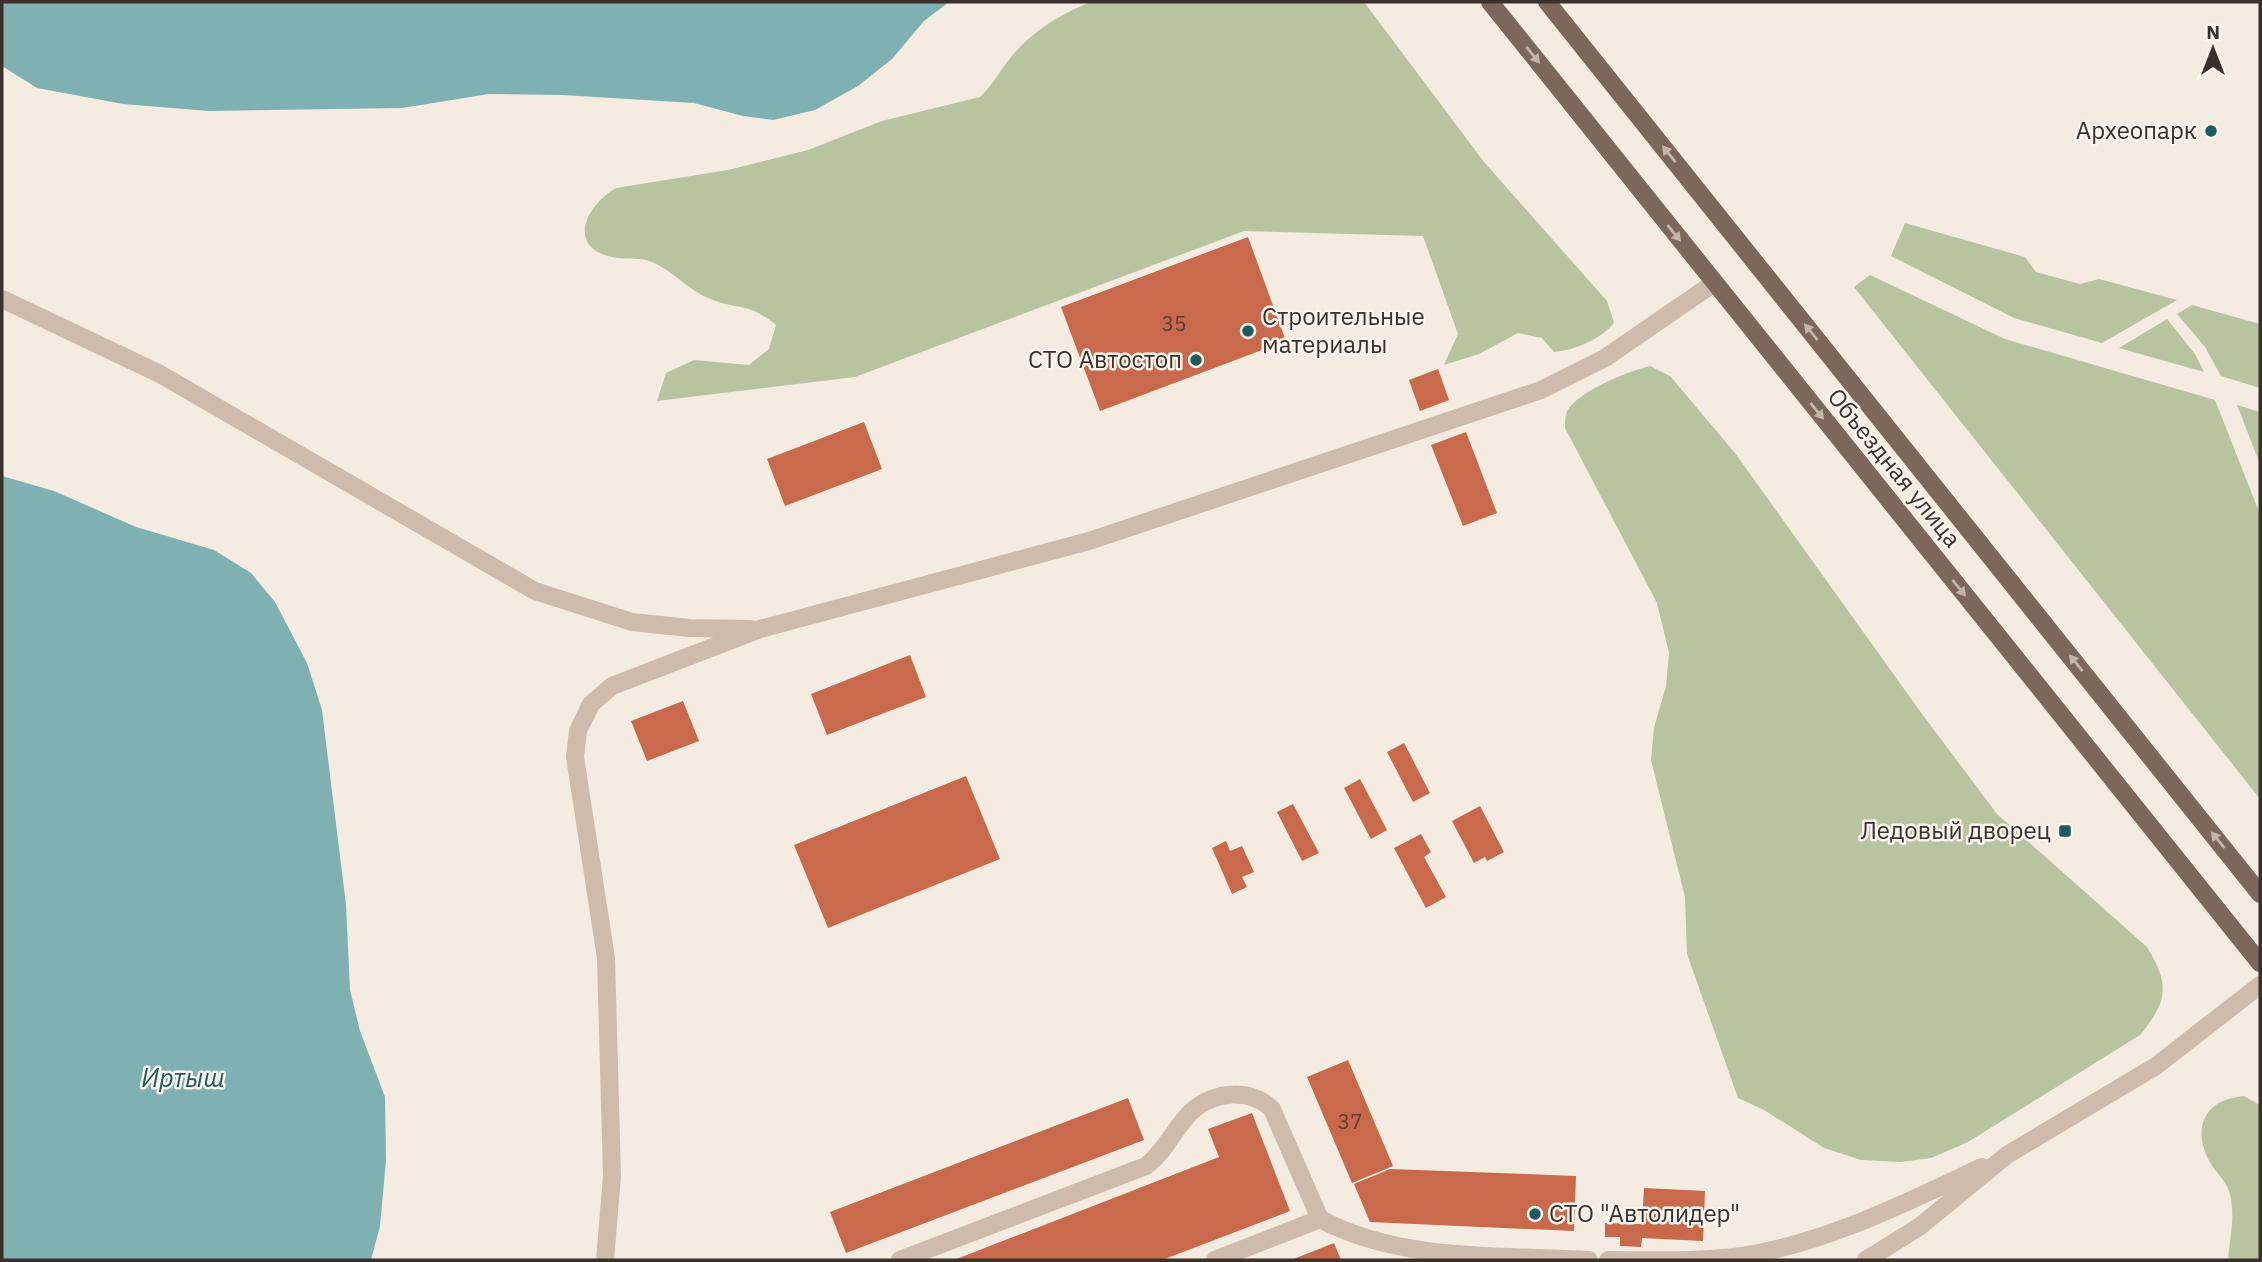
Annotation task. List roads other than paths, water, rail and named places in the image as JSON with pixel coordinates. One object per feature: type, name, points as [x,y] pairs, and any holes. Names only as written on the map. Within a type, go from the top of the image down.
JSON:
[{"type":"main road","name":"Объездная улица","points":[[1490,2],[2260,963]]},
{"type":"main road","name":"Объездная улица","points":[[1547,2],[2260,894]]},
{"type":"lane","points":[[605,1260],[612,1177],[607,972],[575,757],[579,731],[591,704],[612,686],[760,629],[1089,541],[1541,390],[1605,358],[1714,283]]},
{"type":"lane","points":[[2,299],[160,374],[535,591],[632,622],[689,628],[760,629]]},
{"type":"lane","points":[[1608,1260],[1741,1256],[1784,1247],[1879,1215],[2007,1155],[2156,1066],[2260,985]]},
{"type":"lane","points":[[900,1260],[1146,1166],[1160,1155],[1194,1109],[1228,1095],[1247,1094],[1262,1099],[1272,1109],[1320,1219],[1367,1240],[1416,1251],[1589,1260]]},
{"type":"lane","points":[[1866,1260],[1919,1227],[2007,1155]]},
{"type":"lane","points":[[1215,1260],[1320,1219]]},
{"type":"water","points":[[2,2],[949,2],[924,21],[892,59],[858,86],[815,110],[773,120],[743,116],[694,103],[563,95],[489,94],[402,108],[209,111],[123,104],[37,88],[2,66]]},
{"type":"water","name":"Иртыш","points":[[2,476],[54,491],[136,527],[214,550],[251,573],[275,602],[307,663],[322,710],[346,905],[350,990],[360,1031],[385,1097],[386,1160],[380,1226],[371,1260],[2,1260]]},
{"type":"place","name":"Археопарк","points":[[2211,131]]},
{"type":"place","name":"Строительные материалы","points":[[1248,331]]},
{"type":"place","name":"СТО Автостоп","points":[[1196,360]]},
{"type":"place","name":"Ледовый дворец","points":[[2065,831]]},
{"type":"place","name":"СТО \"Автолидер\"","points":[[1535,1214]]}]
